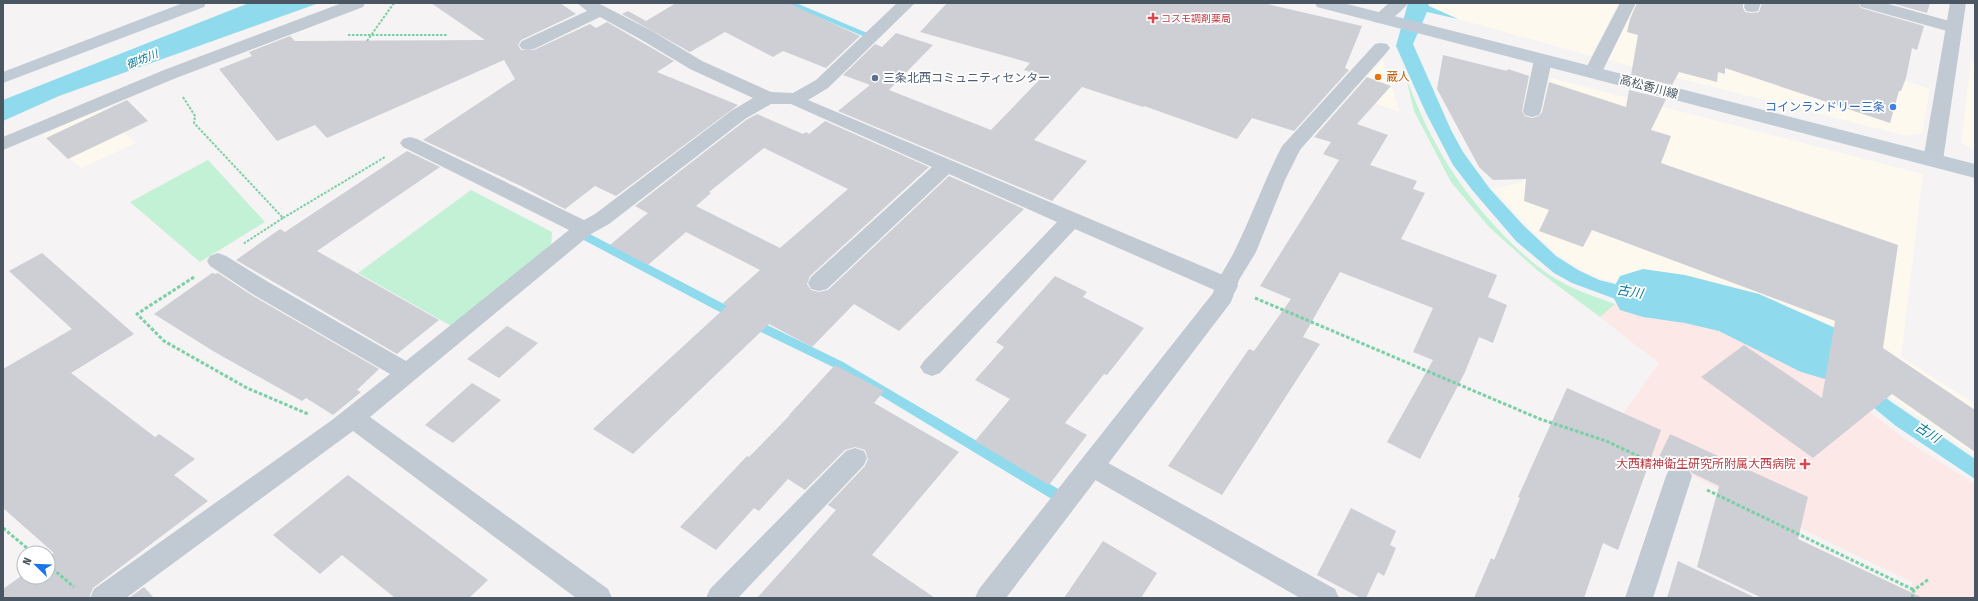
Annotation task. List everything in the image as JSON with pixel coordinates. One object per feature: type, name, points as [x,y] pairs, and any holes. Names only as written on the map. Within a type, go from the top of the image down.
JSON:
[{"type":"main road","points":[[3,62],[158,3]]},
{"type":"main road","points":[[3,78],[198,3]]},
{"type":"main road","name":"高松香川線","points":[[1323,3],[1975,171]]},
{"type":"street","points":[[3,144],[170,74],[357,3]]},
{"type":"street","points":[[585,3],[646,35],[696,65],[768,98],[795,99],[809,93],[822,84],[907,3]]},
{"type":"street","points":[[1380,18],[1400,3]]},
{"type":"street","points":[[1593,72],[1628,3]]},
{"type":"street","points":[[1867,3],[1954,28]]},
{"type":"street","points":[[1933,160],[1958,3]]},
{"type":"street","points":[[528,45],[600,11]]},
{"type":"street","points":[[989,598],[1223,296],[1228,278],[1245,252],[1275,180],[1291,148],[1381,48]]},
{"type":"street","points":[[1532,111],[1543,60]]},
{"type":"street","points":[[104,598],[346,422],[584,229],[602,219],[738,115],[768,98]]},
{"type":"street","points":[[795,99],[802,104],[1227,286]]},
{"type":"street","points":[[410,142],[511,191],[584,229]]},
{"type":"street","points":[[820,283],[946,165]]},
{"type":"street","points":[[932,367],[1072,219]]},
{"type":"street","points":[[218,261],[262,289],[406,372]]},
{"type":"street","points":[[346,422],[598,598]]},
{"type":"street","points":[[720,598],[855,458]]},
{"type":"street","points":[[1092,466],[1325,598]]},
{"type":"street","points":[[1639,598],[1679,476]]},
{"type":"path","points":[[367,41],[394,3]]},
{"type":"path","points":[[348,35],[447,35]]},
{"type":"path","points":[[170,74],[195,116],[194,123],[283,218]]},
{"type":"path","points":[[346,422],[246,388],[164,341],[137,314],[283,218],[410,142]]},
{"type":"path","points":[[1227,286],[1540,418],[1606,441],[1914,590]]},
{"type":"path","points":[[3,528],[23,545]]},
{"type":"path","points":[[56,572],[76,589]]},
{"type":"path","points":[[1912,598],[1914,590],[1929,579]]},
{"type":"shaded area","points":[[1428,3],[1619,3],[1591,56],[1458,19],[1429,6]]},
{"type":"shaded area","points":[[1635,3],[1711,3],[1761,31],[1930,89],[1922,133],[1907,136],[1606,60]]},
{"type":"shaded area","name":"蔵人","points":[[1383,59],[1400,112],[1351,95]]},
{"type":"shaded area","points":[[1971,60],[1975,60],[1975,152],[1961,142]]},
{"type":"shaded area","points":[[1551,78],[1923,174],[1901,357],[1975,404],[1975,455],[1892,399],[1844,360],[1809,341],[1755,316],[1709,299],[1626,285],[1599,278],[1579,269],[1558,255],[1526,225],[1493,189],[1523,182],[1522,175]]},
{"type":"shaded area","points":[[99,109],[136,143],[81,168],[43,135]]},
{"type":"shaded area","name":"大西精神衛生研究所附属大西病院","points":[[1615,304],[1716,322],[1793,357],[1835,381],[1872,414],[1912,444],[1975,484],[1975,598],[1908,598],[1912,582],[1608,435],[1659,363],[1600,317]]},
{"type":"green space","points":[[1406,78],[1432,136],[1446,161],[1471,198],[1502,234],[1535,264],[1551,276],[1590,295],[1615,304],[1600,317],[1537,270],[1489,227],[1451,182],[1414,111]]},
{"type":"green space","points":[[208,160],[265,222],[200,262],[130,202]]},
{"type":"green space","points":[[471,190],[552,232],[551,248],[453,327],[358,273]]},
{"type":"water","name":"御坊川","points":[[249,3],[319,3],[59,96],[3,121],[3,100]]},
{"type":"water","points":[[1408,3],[1428,3],[1429,6],[1458,19],[1427,12],[1413,44],[1451,130],[1463,152],[1490,189],[1523,225],[1556,256],[1578,270],[1599,280],[1627,287],[1710,302],[1754,318],[1809,343],[1833,356],[1856,372],[1890,401],[1975,459],[1975,479],[1896,426],[1835,376],[1799,354],[1714,317],[1618,300],[1572,283],[1554,273],[1516,241],[1453,165],[1426,113],[1396,46]]},
{"type":"building","points":[[431,3],[560,3],[576,14],[521,40],[518,45],[521,50],[534,50],[590,24],[596,28],[607,22],[674,61],[657,72],[738,105],[616,196],[595,186],[565,209],[521,186],[423,140],[515,79],[504,60],[327,138],[315,125],[277,141],[219,69],[252,56],[249,52],[290,36],[295,41],[485,40]]},
{"type":"building","points":[[676,3],[788,3],[860,36],[826,68],[783,51],[773,57],[725,32],[690,52],[622,14],[628,11],[646,21]]},
{"type":"building","points":[[947,3],[1263,3],[1362,26],[1345,68],[1349,70],[1294,131],[1252,118],[1237,139],[1144,106],[1143,107],[1082,87],[1034,140],[1087,161],[1052,201],[838,111],[870,85],[843,75],[875,44],[882,47],[896,33],[933,45],[889,90],[991,130],[1043,76],[1024,70],[1030,63],[920,32]]},
{"type":"building","points":[[1637,3],[1743,3],[1745,12],[1752,13],[1759,12],[1762,3],[1858,3],[1861,8],[1924,26],[1917,50],[1912,48],[1906,78],[1901,91],[1899,91],[1890,123],[1725,68],[1725,74],[1718,72],[1717,82],[1679,72],[1672,85],[1631,75],[1638,35],[1627,32],[1630,19]]},
{"type":"building","points":[[1891,3],[1930,3],[1927,13]]},
{"type":"building","points":[[1443,55],[1507,71],[1508,69],[1529,76],[1522,111],[1525,116],[1532,118],[1539,116],[1542,112],[1549,82],[1626,107],[1629,90],[1666,99],[1651,130],[1671,136],[1661,163],[1898,245],[1883,348],[1975,410],[1975,452],[1892,394],[1813,458],[1701,377],[1744,345],[1822,398],[1835,321],[1592,230],[1583,247],[1539,231],[1549,210],[1524,201],[1526,179],[1493,180],[1479,167],[1437,89]]},
{"type":"building","points":[[1367,77],[1391,86],[1357,124],[1388,135],[1370,165],[1417,181],[1413,189],[1425,193],[1401,239],[1497,275],[1488,297],[1507,305],[1493,343],[1479,337],[1465,372],[1420,459],[1387,442],[1433,360],[1413,352],[1433,308],[1340,272],[1303,337],[1320,344],[1222,495],[1168,466],[1249,349],[1254,351],[1291,299],[1260,286],[1339,160],[1323,154],[1331,142],[1314,137]]},
{"type":"building","points":[[127,100],[148,121],[68,159],[46,138]]},
{"type":"building","points":[[757,114],[803,134],[806,132],[809,134],[825,121],[929,167],[810,276],[807,284],[811,290],[819,292],[828,290],[949,176],[1024,209],[899,331],[854,304],[812,347],[769,324],[633,454],[593,429],[727,306],[723,303],[760,270],[686,232],[648,265],[610,245],[648,213],[635,206],[746,120]],"holes":[[[764,148],[848,189],[780,248],[696,206],[711,193],[709,192]]]},
{"type":"building","points":[[407,151],[440,167],[317,251],[439,320],[397,354],[236,260],[280,229],[285,232]]},
{"type":"building","points":[[42,253],[134,334],[71,373],[155,437],[159,434],[195,459],[174,475],[208,501],[93,588],[89,598],[3,598],[3,589],[16,580],[16,585],[56,585],[56,545],[45,545],[3,508],[3,369],[72,329],[9,271]]},
{"type":"building","points":[[212,273],[218,273],[253,296],[379,369],[357,390],[361,392],[333,415],[306,398],[302,401],[213,351],[154,314]]},
{"type":"building","points":[[1055,276],[1087,292],[1083,297],[1144,328],[1107,375],[1104,374],[1065,423],[1087,435],[1049,485],[975,441],[1010,399],[975,380],[1004,347],[996,342]]},
{"type":"building","points":[[507,326],[538,343],[499,378],[467,359]]},
{"type":"building","points":[[835,365],[884,391],[874,403],[959,452],[872,555],[935,598],[757,598],[836,510],[828,505],[865,466],[868,459],[865,450],[855,447],[845,450],[805,490],[788,479],[759,511],[754,508],[716,550],[680,527],[747,456],[749,457],[790,415]]},
{"type":"building","points":[[472,383],[501,400],[453,443],[425,425]]},
{"type":"building","points":[[1567,388],[1661,430],[1618,550],[1603,543],[1584,598],[1474,598],[1491,558],[1494,560],[1520,498],[1518,497]]},
{"type":"building","points":[[1670,434],[1808,497],[1798,539],[1923,598],[1762,598],[1697,567],[1719,486],[1692,473],[1688,467],[1679,464],[1675,465],[1659,457]]},
{"type":"building","points":[[348,475],[488,580],[469,598],[395,598],[342,555],[320,574],[273,535]]},
{"type":"building","points":[[1351,508],[1396,531],[1390,545],[1396,548],[1384,576],[1378,572],[1366,598],[1361,598],[1317,575]]},
{"type":"building","points":[[1103,541],[1157,573],[1141,598],[1064,598]]},
{"type":"building","points":[[1678,561],[1756,598],[1667,598]]},
{"type":"building","points":[[144,587],[154,598],[129,598]]},
{"type":"waterway","points":[[789,3],[868,35]]},
{"type":"waterway","points":[[584,235],[718,306],[839,365],[1055,494]]},
{"type":"waterway","name":"古川","points":[[1643,293],[1685,299],[1736,311],[1825,353]]},
{"type":"place","name":"コスモ調剤薬局","points":[[1153,18]]},
{"type":"place","name":"蔵人","points":[[1378,77]]},
{"type":"place","name":"三条北西コミュニティセンター","points":[[875,78]]},
{"type":"place","name":"コインランドリー三条","points":[[1893,107]]},
{"type":"place","name":"大西精神衛生研究所附属大西病院","points":[[1805,464]]}]
